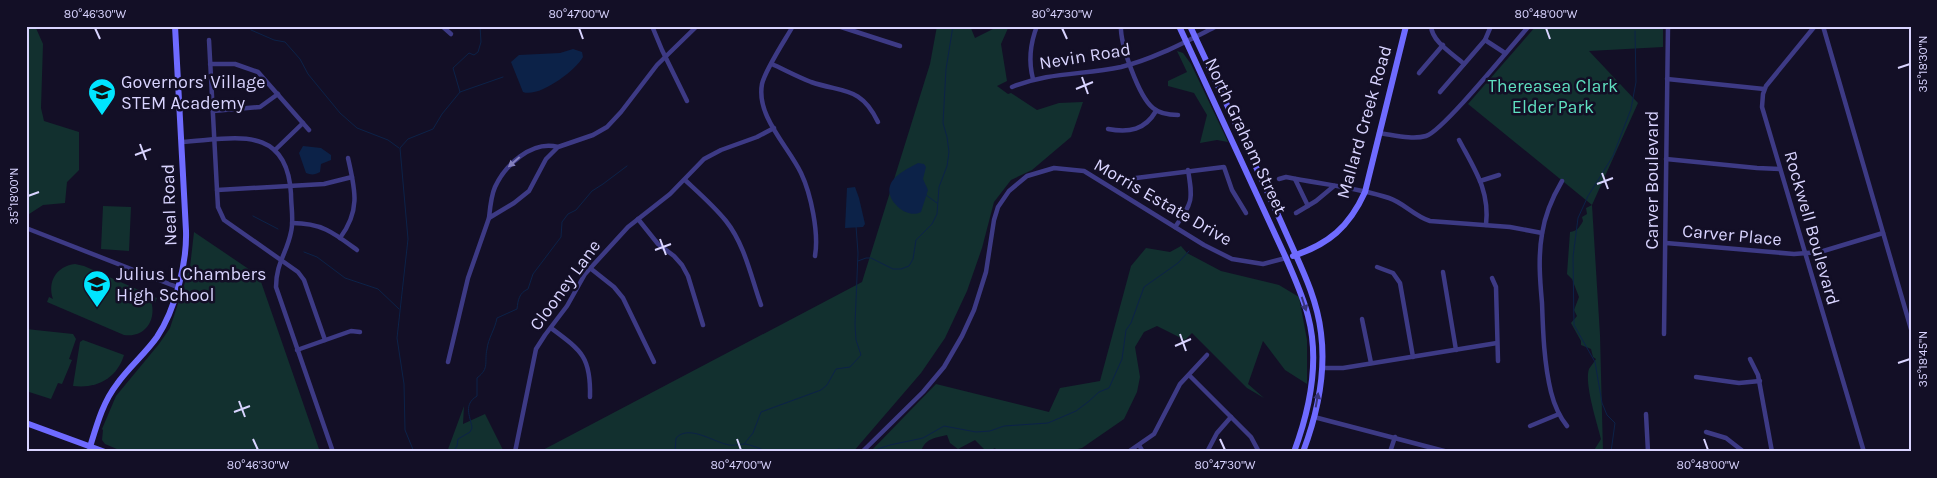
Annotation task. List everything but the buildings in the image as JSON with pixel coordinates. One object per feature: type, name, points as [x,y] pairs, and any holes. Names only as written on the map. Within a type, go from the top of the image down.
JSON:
[{"type":"main road","name":"Neal Road","points":[[90,449],[100,414],[108,398],[120,379],[149,347],[161,330],[177,288],[186,245],[175,26]]},
{"type":"main road","name":"North Graham Street","points":[[1179,26],[1286,258]]},
{"type":"main road","name":"North Graham Street","points":[[1190,26],[1296,256]]},
{"type":"main road","name":"Mallard Creek Road","points":[[1286,258],[1296,256],[1323,243],[1342,229],[1351,218],[1365,192],[1406,26]]},
{"type":"main road","points":[[1296,256],[1311,292],[1319,320],[1322,342],[1322,368],[1314,416],[1303,452]]},
{"type":"main road","points":[[1286,258],[1304,302],[1313,348],[1313,368],[1308,404],[1294,452]]},
{"type":"main road","points":[[26,423],[90,449],[105,452]]},
{"type":"street","points":[[442,26],[451,34]]},
{"type":"street","points":[[652,26],[687,101]]},
{"type":"street","points":[[448,362],[468,278],[489,218],[494,189],[511,164],[528,152],[553,145],[558,146],[593,135],[606,127],[621,112],[641,84],[666,56],[697,26]]},
{"type":"street","points":[[793,26],[764,78],[761,95],[766,112],[774,128],[807,186],[814,225],[815,256]]},
{"type":"street","points":[[838,26],[900,46]]},
{"type":"street","points":[[1033,79],[1030,66],[1030,48],[1037,26]]},
{"type":"street","points":[[1121,26],[1123,45],[1145,100],[1156,110],[1168,115],[1178,115]]},
{"type":"street","name":"Nevin Road","points":[[1012,87],[1033,79],[1130,64],[1144,60],[1217,26]]},
{"type":"street","points":[[1431,26],[1433,35],[1464,64]]},
{"type":"street","points":[[1440,92],[1486,40],[1491,26]]},
{"type":"street","points":[[1380,133],[1414,137],[1432,134],[1529,26]]},
{"type":"street","name":"Carver Boulevard","points":[[1664,334],[1668,26]]},
{"type":"street","points":[[1667,80],[1764,89],[1815,26]]},
{"type":"street","points":[[1824,26],[1911,330]]},
{"type":"street","points":[[209,40],[218,207],[224,220],[298,272],[304,280],[325,340]]},
{"type":"street","points":[[1486,40],[1505,53]]},
{"type":"street","points":[[1419,72],[1443,45]]},
{"type":"street","points":[[210,64],[235,64],[258,72],[309,130]]},
{"type":"street","points":[[772,64],[811,82],[850,91],[868,104],[878,122]]},
{"type":"street","name":"Rockwell Boulevard","points":[[1764,89],[1762,109],[1864,452]]},
{"type":"street","points":[[212,111],[260,107],[278,94]]},
{"type":"street","points":[[1108,129],[1133,130],[1146,124],[1156,110]]},
{"type":"street","points":[[275,150],[303,123]]},
{"type":"street","name":"Clooney Lane","points":[[515,452],[534,357],[540,342],[567,306],[590,268],[616,239],[670,194],[709,156],[757,137],[774,128]]},
{"type":"street","points":[[182,142],[251,139],[264,142],[275,150],[287,167],[292,223],[290,239],[276,274],[276,287],[333,452]]},
{"type":"street","points":[[1460,140],[1480,182],[1487,202],[1486,225]]},
{"type":"street","points":[[489,218],[529,190],[546,159],[558,146]]},
{"type":"street","points":[[539,148],[544,151],[546,159]]},
{"type":"street","points":[[340,238],[351,222],[356,199],[348,158]]},
{"type":"street","points":[[1666,159],[1780,169]]},
{"type":"street","points":[[1136,178],[1224,167],[1232,190],[1246,213]]},
{"type":"street","name":"Morris Estate Drive","points":[[862,452],[923,392],[948,360],[974,310],[986,272],[994,220],[998,207],[1010,191],[1027,176],[1054,168],[1084,171],[1204,245],[1232,258],[1263,264],[1286,258]]},
{"type":"street","points":[[1175,227],[1191,202],[1192,196],[1188,170]]},
{"type":"street","points":[[1480,182],[1499,175]]},
{"type":"street","points":[[1279,179],[1286,177],[1365,192],[1395,200],[1420,217],[1430,221],[1486,225],[1542,233]]},
{"type":"street","points":[[217,190],[324,184],[352,178]]},
{"type":"street","points":[[1295,179],[1308,206]]},
{"type":"street","points":[[685,180],[720,214],[734,233],[742,250],[761,305]]},
{"type":"street","points":[[1562,181],[1549,206],[1542,233],[1540,264],[1543,331],[1549,384],[1559,414],[1567,426]]},
{"type":"street","points":[[1296,213],[1334,186]]},
{"type":"street","points":[[491,204],[498,209],[505,208]]},
{"type":"street","points":[[638,219],[658,244],[674,256],[682,265],[688,276],[704,325]]},
{"type":"street","points":[[292,223],[321,226],[357,250]]},
{"type":"street","points":[[26,228],[177,288]]},
{"type":"street","name":"Carver Place","points":[[1666,243],[1805,254],[1820,252],[1883,233]]},
{"type":"street","points":[[1377,267],[1393,273],[1400,283],[1413,357]]},
{"type":"street","points":[[590,268],[614,287],[623,298],[654,362]]},
{"type":"street","points":[[1443,272],[1456,350]]},
{"type":"street","points":[[1492,278],[1496,287],[1498,361]]},
{"type":"street","points":[[1362,319],[1371,364]]},
{"type":"street","points":[[550,328],[584,356],[590,372],[590,397]]},
{"type":"street","points":[[297,350],[351,331],[360,332]]},
{"type":"street","points":[[1322,368],[1343,368],[1498,343]]},
{"type":"street","points":[[1128,452],[1154,434],[1176,390],[1207,355]]},
{"type":"street","points":[[1750,359],[1756,368],[1760,381],[1772,452]]},
{"type":"street","points":[[1188,375],[1254,440],[1259,452]]},
{"type":"street","points":[[1696,377],[1739,383],[1760,381]]},
{"type":"street","points":[[1530,426],[1559,414]]},
{"type":"street","points":[[1646,414],[1648,452]]},
{"type":"street","points":[[1314,416],[1448,452]]},
{"type":"street","points":[[1207,452],[1216,434],[1231,417]]},
{"type":"street","points":[[1706,432],[1726,438],[1744,452]]},
{"type":"street","points":[[1390,452],[1395,437]]},
{"type":"street","points":[[1139,445],[1143,452]]},
{"type":"green space","points":[[26,26],[35,26],[43,44],[41,108],[44,121],[79,132],[79,170],[67,182],[65,203],[43,205],[26,216]]},
{"type":"green space","points":[[937,26],[970,26],[975,38],[999,26],[1009,26],[1001,44],[1007,81],[997,86],[1037,110],[1059,103],[1083,102],[1071,137],[1032,170],[1011,180],[994,202],[982,248],[967,291],[945,338],[921,373],[853,452],[539,452],[862,282],[930,64]]},
{"type":"green space","name":"Thereasea Clark Elder Park","points":[[1536,26],[1663,26],[1663,47],[1589,51],[1638,103],[1592,205],[1468,104]]},
{"type":"green space","points":[[1177,51],[1183,53],[1191,64],[1228,142],[1217,140],[1200,143],[1207,115],[1194,93],[1168,86],[1168,81],[1187,72]]},
{"type":"green space","points":[[1592,205],[1600,335],[1603,452],[1593,452],[1601,439],[1588,384],[1589,369],[1596,359],[1593,357],[1591,349],[1581,345],[1581,341],[1571,323],[1577,316],[1574,310],[1579,297],[1572,279],[1567,274],[1570,232],[1575,231],[1579,227],[1583,221],[1582,217],[1587,214],[1586,208]]},
{"type":"green space","points":[[103,206],[131,207],[129,251],[101,249]]},
{"type":"green space","points":[[194,232],[259,276],[320,452],[124,452],[105,444],[102,440],[102,429],[116,396],[170,328],[190,267]]},
{"type":"green space","points":[[1181,246],[1187,253],[1221,271],[1279,285],[1299,297],[1307,340],[1307,384],[1285,370],[1263,341],[1248,384],[1264,398],[1247,388],[1192,333],[1185,340],[1157,326],[1144,332],[1135,347],[1140,377],[1137,392],[1124,419],[1082,448],[1065,452],[998,452],[995,448],[987,452],[975,440],[958,449],[950,443],[947,435],[928,441],[921,452],[870,452],[936,384],[1049,412],[1060,388],[1100,381],[1131,266],[1146,248],[1170,252]]},
{"type":"green space","points":[[75,264],[84,266],[157,298],[155,303],[151,301],[152,315],[148,326],[138,334],[124,335],[47,302],[49,297],[53,299],[51,286],[55,276],[63,268]]},
{"type":"green space","points":[[26,329],[73,334],[76,339],[69,359],[72,360],[62,384],[58,383],[51,399],[26,391]]},
{"type":"green space","points":[[83,340],[124,355],[116,370],[105,380],[90,386],[73,386],[80,342]]},
{"type":"green space","points":[[464,406],[463,424],[485,414],[504,452],[447,452]]},
{"type":"water","points":[[573,49],[582,52],[583,57],[565,76],[538,91],[523,92],[511,62],[519,55],[560,53]]},
{"type":"water","points":[[303,146],[321,148],[331,155],[331,160],[321,164],[320,172],[306,173],[299,153]]},
{"type":"water","points":[[918,163],[924,164],[926,167],[923,179],[928,190],[921,212],[915,214],[898,207],[889,191],[894,178]]},
{"type":"water","points":[[855,187],[865,224],[863,227],[845,228],[847,188]]},
{"type":"waterway","points":[[460,92],[453,68],[469,53],[474,55],[478,52],[481,42],[480,26]]},
{"type":"waterway","points":[[858,261],[871,258],[893,269],[909,266],[913,259],[916,240],[932,224],[937,214],[939,187],[947,166],[949,152],[943,123],[946,69],[953,26]]},
{"type":"waterway","points":[[251,30],[274,40],[285,42],[340,113],[357,128],[388,140],[399,148]]},
{"type":"waterway","points":[[1611,452],[1615,423],[1607,415],[1602,403],[1595,362],[1574,325],[1573,257],[1578,218],[1588,196],[1613,156],[1631,109],[1636,82],[1635,31]]},
{"type":"waterway","points":[[414,452],[405,430],[404,384],[397,338],[408,239],[400,148],[408,139],[433,129],[442,114],[460,92],[503,77]]},
{"type":"waterway","points":[[453,452],[457,446],[458,439],[470,432],[472,428],[469,407],[470,403],[477,396],[477,378],[484,371],[488,345],[497,318],[517,309],[520,297],[528,289],[533,274],[561,237],[562,222],[568,214],[576,210],[592,191],[627,166]]},
{"type":"waterway","points":[[926,195],[937,203]]},
{"type":"waterway","points":[[253,216],[278,229]]},
{"type":"waterway","points":[[744,444],[753,433],[761,412],[821,390],[827,385],[836,369],[850,367],[861,355],[856,340],[855,324],[858,253],[856,226]]},
{"type":"waterway","points":[[869,452],[890,445],[923,438],[944,426],[976,432],[990,431],[1004,426],[1048,423],[1076,411],[1099,392],[1109,388],[1122,359],[1126,330],[1131,323],[1144,287],[1178,263],[1189,251]]},
{"type":"waterway","points":[[304,252],[317,257],[345,278],[378,289],[399,309]]},
{"type":"waterway","points":[[675,452],[676,438],[681,434],[688,433],[701,435],[729,445],[745,444],[768,452]]},
{"type":"waterway","points":[[829,452],[839,449]]},
{"type":"place","name":"Governors' Village STEM Academy","points":[[102,116]]},
{"type":"place","name":"Julius L Chambers High School","points":[[97,308]]}]
